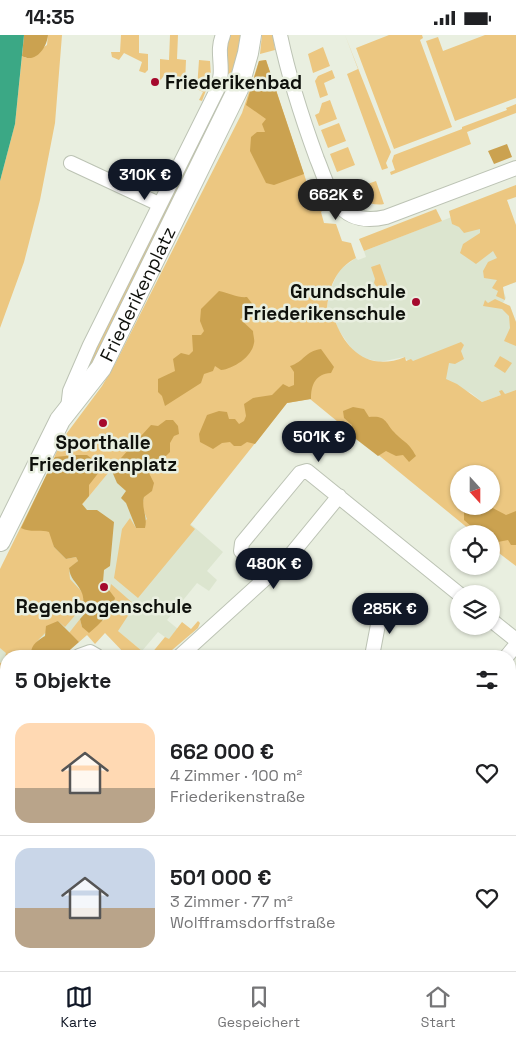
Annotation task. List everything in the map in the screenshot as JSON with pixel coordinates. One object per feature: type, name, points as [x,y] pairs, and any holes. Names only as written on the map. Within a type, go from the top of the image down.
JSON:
[{"type":"main road","name":"Friederikenplatz","points":[[0,541],[45,446],[68,409],[101,368],[238,89],[251,35]]},
{"type":"street","points":[[68,409],[70,391],[76,377],[220,81],[222,67],[219,47],[223,35]]},
{"type":"street","points":[[280,35],[293,88],[322,171],[338,204],[347,212],[368,220],[386,217],[516,168]]},
{"type":"street","points":[[71,163],[159,204]]},
{"type":"street","points":[[266,577],[241,551],[242,543],[300,473],[307,471],[450,587]]},
{"type":"street","points":[[187,650],[289,557],[339,496]]},
{"type":"street","points":[[373,650],[381,609]]},
{"type":"street","points":[[500,627],[516,640]]},
{"type":"shaded area","points":[[0,35],[24,35],[15,124],[0,181]]},
{"type":"shaded area","points":[[24,35],[48,35],[43,49],[32,58],[22,56]]},
{"type":"shaded area","points":[[48,35],[62,35],[55,123],[40,200],[24,262],[0,328],[0,181],[15,124],[22,56],[26,58],[47,45]]},
{"type":"shaded area","points":[[121,35],[139,35],[139,53],[148,54],[148,70],[145,73],[139,71],[142,62],[124,53],[119,60],[112,57],[111,52],[120,52]]},
{"type":"shaded area","points":[[170,35],[178,35],[177,59],[186,60],[185,84],[181,91],[182,83],[165,74],[160,81],[160,59],[169,60]]},
{"type":"shaded area","points":[[228,35],[243,35],[233,77],[94,362],[78,380],[225,58]]},
{"type":"shaded area","points":[[262,35],[273,35],[275,50],[260,54]]},
{"type":"shaded area","points":[[345,35],[391,152],[386,163],[388,168],[382,170],[347,74],[358,69]]},
{"type":"shaded area","points":[[389,35],[422,35],[423,38],[420,40],[452,127],[394,149],[356,48]]},
{"type":"shaded area","points":[[485,35],[516,35],[516,98],[455,121],[426,41],[438,37],[443,51]]},
{"type":"shaded area","points":[[323,47],[330,66],[313,73],[308,54]]},
{"type":"shaded area","points":[[199,60],[210,61],[211,77],[202,101],[199,100],[203,92],[197,89]]},
{"type":"shaded area","points":[[266,60],[309,189],[321,185],[329,204],[321,212],[324,223],[336,224],[342,241],[351,243],[356,258],[338,273],[329,294],[327,311],[336,310],[337,317],[334,318],[345,340],[360,355],[380,362],[405,357],[406,361],[411,359],[413,361],[461,342],[464,345],[461,351],[464,359],[455,364],[449,363],[446,379],[457,384],[482,402],[501,395],[499,391],[502,390],[505,394],[516,390],[516,566],[500,554],[500,525],[464,525],[452,515],[500,515],[500,465],[450,465],[450,514],[310,399],[287,403],[190,525],[195,529],[138,598],[114,578],[122,529],[130,518],[136,528],[147,519],[142,507],[144,497],[118,461],[53,540],[54,547],[66,559],[76,557],[78,561],[69,569],[70,579],[83,593],[84,605],[65,627],[58,621],[37,642],[32,650],[2,650],[0,648],[0,569],[49,470],[61,441],[102,386],[115,364],[242,113],[259,61]]},
{"type":"shaded area","points":[[266,60],[304,174],[274,185],[266,183],[250,151],[251,137],[257,132],[265,132],[262,124],[266,119],[246,105],[259,61]]},
{"type":"shaded area","points":[[332,70],[335,78],[324,83],[328,95],[320,98],[315,81],[318,76]]},
{"type":"shaded area","points":[[330,100],[337,119],[319,126],[315,115],[319,113],[322,103]]},
{"type":"shaded area","points":[[516,104],[516,113],[467,132],[471,144],[391,175],[390,172],[395,170],[392,161],[394,155],[462,129],[462,127],[507,110],[506,108]]},
{"type":"shaded area","points":[[339,123],[346,141],[328,148],[321,130]]},
{"type":"shaded area","points":[[507,144],[512,157],[494,164],[488,151]]},
{"type":"shaded area","points":[[348,147],[355,165],[337,172],[330,154]]},
{"type":"shaded area","points":[[376,181],[384,204],[369,203],[345,192]]},
{"type":"shaded area","points":[[516,185],[516,197],[507,200],[516,225],[516,282],[503,287],[505,300],[496,296],[498,291],[492,288],[497,280],[484,278],[483,271],[488,262],[497,258],[493,251],[476,264],[460,253],[463,244],[480,233],[480,229],[464,233],[459,227],[452,224],[449,211]]},
{"type":"shaded area","name":"Grundschule Friederikenschule","points":[[493,201],[516,282],[502,287],[506,298],[503,303],[510,306],[516,322],[516,394],[501,395],[482,402],[471,393],[414,366],[404,357],[380,362],[363,358],[353,351],[338,329],[334,317],[337,316],[336,310],[327,311],[329,293],[339,270],[356,258],[358,260],[366,257],[364,251]]},
{"type":"shaded area","points":[[436,209],[442,221],[364,251],[359,239]]},
{"type":"shaded area","points":[[380,264],[392,298],[385,300],[374,283],[375,279],[371,267]]},
{"type":"shaded area","points":[[219,291],[247,297],[254,306],[255,313],[240,319],[253,331],[254,342],[250,353],[241,361],[226,369],[221,370],[215,366],[213,371],[204,374],[201,383],[165,406],[162,396],[158,392],[158,379],[175,371],[173,359],[181,353],[189,355],[193,351],[192,335],[201,335],[204,331],[200,321],[201,309]]},
{"type":"shaded area","points":[[495,299],[510,306],[516,322],[516,346],[504,341],[510,328],[509,316],[502,309],[483,306],[485,300],[488,303]]},
{"type":"shaded area","points":[[321,349],[334,367],[331,373],[321,376],[315,381],[311,399],[287,403],[255,444],[247,442],[241,446],[234,446],[230,442],[222,443],[213,449],[200,442],[199,434],[207,415],[219,411],[227,412],[229,419],[235,419],[239,424],[244,421],[246,416],[244,404],[253,398],[272,395],[283,384],[289,387],[294,385],[294,372],[290,366],[311,352]]},
{"type":"shaded area","points":[[500,356],[512,363],[505,373],[494,366]]},
{"type":"shaded area","points":[[353,407],[364,409],[369,417],[382,418],[411,447],[416,456],[409,462],[403,455],[396,456],[386,451],[378,456],[352,436],[352,425],[344,418],[343,411]]},
{"type":"shaded area","points":[[166,420],[173,420],[178,426],[179,434],[174,436],[170,443],[170,452],[166,456],[161,457],[160,467],[157,471],[148,471],[154,483],[152,491],[144,497],[145,528],[136,528],[126,503],[121,498],[126,491],[117,483],[111,469],[151,425],[158,426]]},
{"type":"shaded area","points":[[87,455],[103,467],[89,485],[89,496],[82,504],[87,510],[97,510],[114,522],[110,566],[104,570],[103,582],[115,598],[105,617],[89,633],[82,627],[80,619],[88,610],[69,568],[78,561],[76,557],[66,559],[54,547],[49,532],[21,528],[55,457]]},
{"type":"shaded area","name":"Regenbogenschule","points":[[118,461],[223,552],[207,571],[217,580],[209,591],[197,583],[167,620],[178,629],[169,640],[158,632],[143,650],[104,620],[70,650],[0,650],[0,603]]},
{"type":"shaded area","points":[[516,511],[516,545],[511,545],[508,540],[500,542],[500,525],[470,525],[464,520],[464,515],[500,515],[500,512],[506,515]]},
{"type":"shaded area","points":[[111,584],[135,605],[118,631],[141,650],[121,650],[105,633],[95,644],[87,635],[79,642],[69,633],[80,619],[82,627],[104,620]]},
{"type":"shaded area","points":[[58,621],[79,642],[70,650],[32,650],[37,642],[45,636],[46,626]]},
{"type":"shaded area","points":[[198,621],[200,623],[198,628],[172,650],[154,650],[165,637],[169,639],[182,622],[191,629]]},
{"type":"place","name":"Friederikenbad","points":[[155,82]]},
{"type":"place","name":"Grundschule Friederikenschule","points":[[416,302]]},
{"type":"place","name":"Sporthalle Friederikenplatz","points":[[103,423]]},
{"type":"place","name":"Regenbogenschule","points":[[104,587]]}]
